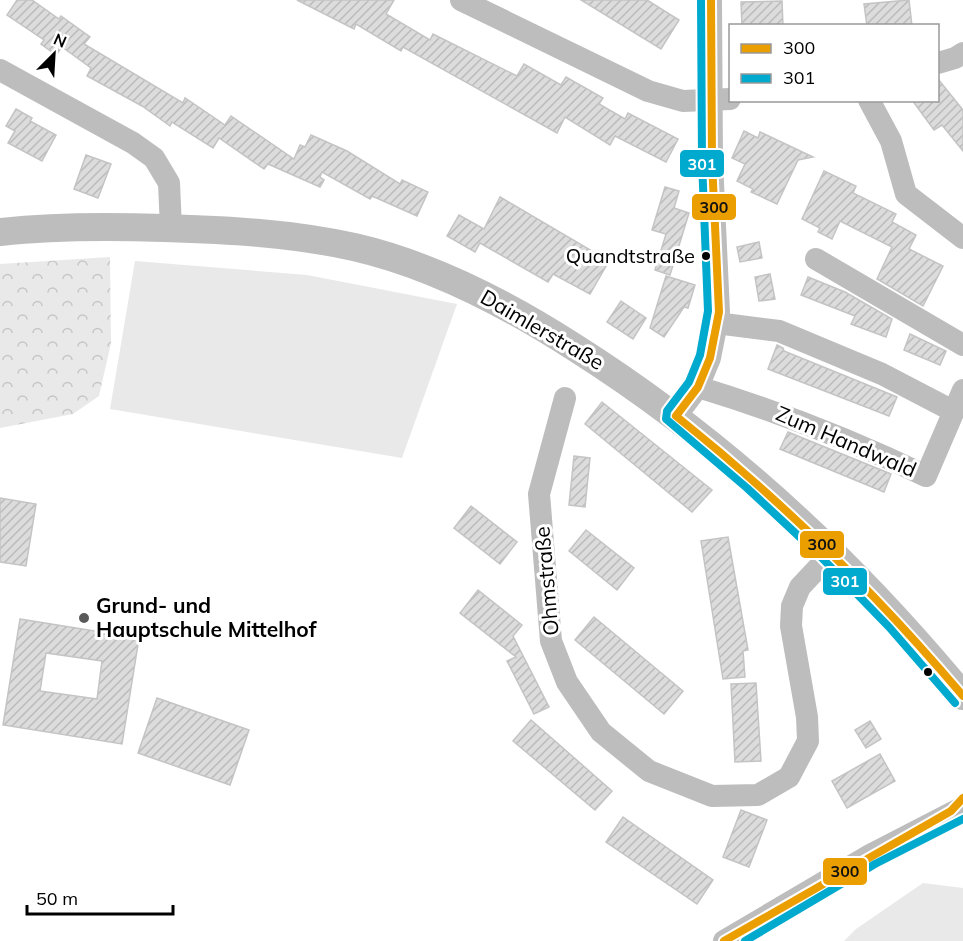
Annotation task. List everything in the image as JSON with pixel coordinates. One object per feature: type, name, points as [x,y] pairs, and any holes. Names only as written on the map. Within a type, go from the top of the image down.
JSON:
[{"type":"main road","name":"Daimlerstraße","points":[[0,232],[40,227],[171,228],[265,232],[356,248],[421,267],[507,306],[637,387],[732,459],[832,552],[923,648],[963,696]]},
{"type":"street","points":[[461,0],[648,91],[683,101],[721,100]]},
{"type":"street","points":[[676,416],[698,387],[710,358],[719,312],[718,251],[712,161],[721,100],[711,0]]},
{"type":"street","points":[[0,70],[133,143],[154,158],[169,183],[171,228]]},
{"type":"street","points":[[870,102],[891,141],[906,194],[963,238]]},
{"type":"street","points":[[816,260],[963,345]]},
{"type":"street","points":[[716,323],[779,331],[882,374],[953,411]]},
{"type":"street","name":"Zum Handwald","points":[[698,387],[780,413],[861,444],[926,476],[963,390]]},
{"type":"street","name":"Ohmstraße","points":[[565,398],[539,494],[551,641],[567,682],[601,732],[649,771],[712,796],[758,795],[789,777],[808,741],[807,717],[791,626],[792,606],[800,587],[832,552]]},
{"type":"street","points":[[724,941],[959,805]]},
{"type":"green space","points":[[110,257],[111,343],[99,396],[73,414],[0,428],[0,264]]},
{"type":"green space","points":[[135,261],[307,275],[457,304],[402,458],[110,409]]},
{"type":"green space","points":[[923,883],[963,888],[963,941],[844,941],[856,929]]},
{"type":"building","points":[[17,0],[32,0],[59,19],[61,16],[90,37],[84,44],[183,103],[185,98],[225,125],[231,116],[294,159],[300,145],[305,147],[311,135],[347,151],[400,184],[402,180],[428,192],[417,216],[372,196],[370,199],[322,172],[320,177],[324,180],[320,187],[268,164],[264,169],[219,138],[213,148],[172,122],[170,126],[142,106],[87,76],[91,68],[62,47],[56,55],[41,44],[44,40],[7,15]]},
{"type":"building","points":[[297,0],[394,0],[386,14],[430,40],[433,34],[517,76],[524,64],[561,85],[566,77],[603,98],[599,104],[625,119],[628,113],[678,139],[666,162],[615,136],[610,145],[565,117],[557,133],[403,47],[401,51],[356,24],[354,29]]},
{"type":"building","points":[[581,0],[647,0],[679,20],[661,49]]},
{"type":"building","points":[[909,0],[912,24],[867,24],[864,4]]},
{"type":"building","points":[[782,1],[783,24],[742,24],[741,2]]},
{"type":"building","points":[[939,80],[963,110],[963,151],[942,125],[934,130],[913,102],[939,102]]},
{"type":"building","points":[[16,109],[32,118],[30,121],[56,135],[42,161],[8,143],[15,131],[6,126]]},
{"type":"building","points":[[744,131],[758,138],[760,132],[813,157],[798,160],[777,204],[751,192],[753,189],[737,181],[745,164],[732,158]]},
{"type":"building","points":[[86,155],[111,164],[98,198],[74,189]]},
{"type":"building","points":[[824,171],[856,186],[853,193],[896,214],[892,222],[916,235],[909,249],[943,266],[923,306],[877,279],[892,247],[840,221],[832,239],[818,232],[820,228],[802,219]]},
{"type":"building","points":[[665,187],[679,191],[674,208],[689,213],[670,275],[655,270],[666,234],[652,230]]},
{"type":"building","points":[[500,197],[609,261],[590,294],[553,274],[548,282],[480,243],[475,252],[447,236],[459,215],[484,229]]},
{"type":"building","points":[[759,242],[762,258],[740,262],[737,247]]},
{"type":"building","points":[[770,274],[775,299],[759,301],[755,277]]},
{"type":"building","points":[[666,276],[695,285],[688,308],[684,307],[664,337],[650,328]]},
{"type":"building","points":[[808,277],[845,292],[892,319],[886,337],[851,324],[855,316],[801,295]]},
{"type":"building","points":[[621,301],[646,318],[633,339],[607,322]]},
{"type":"building","points":[[910,334],[946,351],[940,365],[904,350]]},
{"type":"building","points":[[777,345],[784,351],[897,397],[889,416],[768,369]]},
{"type":"building","points":[[602,402],[712,490],[692,512],[585,424]]},
{"type":"building","points":[[788,432],[891,474],[884,492],[780,449]]},
{"type":"building","points":[[574,456],[590,458],[585,507],[569,505]]},
{"type":"building","points":[[0,498],[36,504],[26,566],[0,562]]},
{"type":"building","points":[[471,506],[517,542],[500,564],[454,528]]},
{"type":"building","points":[[586,530],[634,568],[617,590],[569,551]]},
{"type":"building","points":[[728,537],[748,650],[743,651],[745,677],[723,679],[701,541]]},
{"type":"building","points":[[478,590],[522,625],[513,636],[549,707],[534,714],[507,661],[516,657],[460,613]]},
{"type":"building","points":[[594,617],[683,691],[664,714],[575,640]]},
{"type":"building","points":[[20,619],[139,638],[122,744],[3,725]],"holes":[[[46,653],[102,661],[97,699],[40,691]]]},
{"type":"building","points":[[756,683],[761,761],[735,762],[731,684]]},
{"type":"building","points":[[157,698],[249,730],[230,785],[138,753]]},
{"type":"building","points":[[531,720],[612,791],[595,810],[513,741]]},
{"type":"building","points":[[870,721],[881,739],[866,748],[855,730]]},
{"type":"building","points":[[880,754],[895,781],[847,808],[832,781]]},
{"type":"building","points":[[741,810],[767,820],[749,867],[723,857]]},
{"type":"building","points":[[623,817],[713,880],[697,904],[606,842]]},
{"type":"transit line","name":"301","points":[[701,0],[702,161],[708,311],[700,355],[689,382],[667,411],[666,419],[747,488],[820,556],[889,627],[955,703]]},
{"type":"transit line","name":"300","points":[[711,0],[712,161],[719,312],[710,358],[698,387],[676,416],[790,514],[862,584],[963,696]]},
{"type":"transit line","name":"300","points":[[724,941],[951,811],[963,798]]},
{"type":"transit line","name":"301","points":[[745,941],[875,864],[963,819]]},
{"type":"place","name":"Quandtstraße","points":[[706,256]]},
{"type":"place","name":"Grund- und Hauptschule Mittelhof","points":[[84,618]]}]
